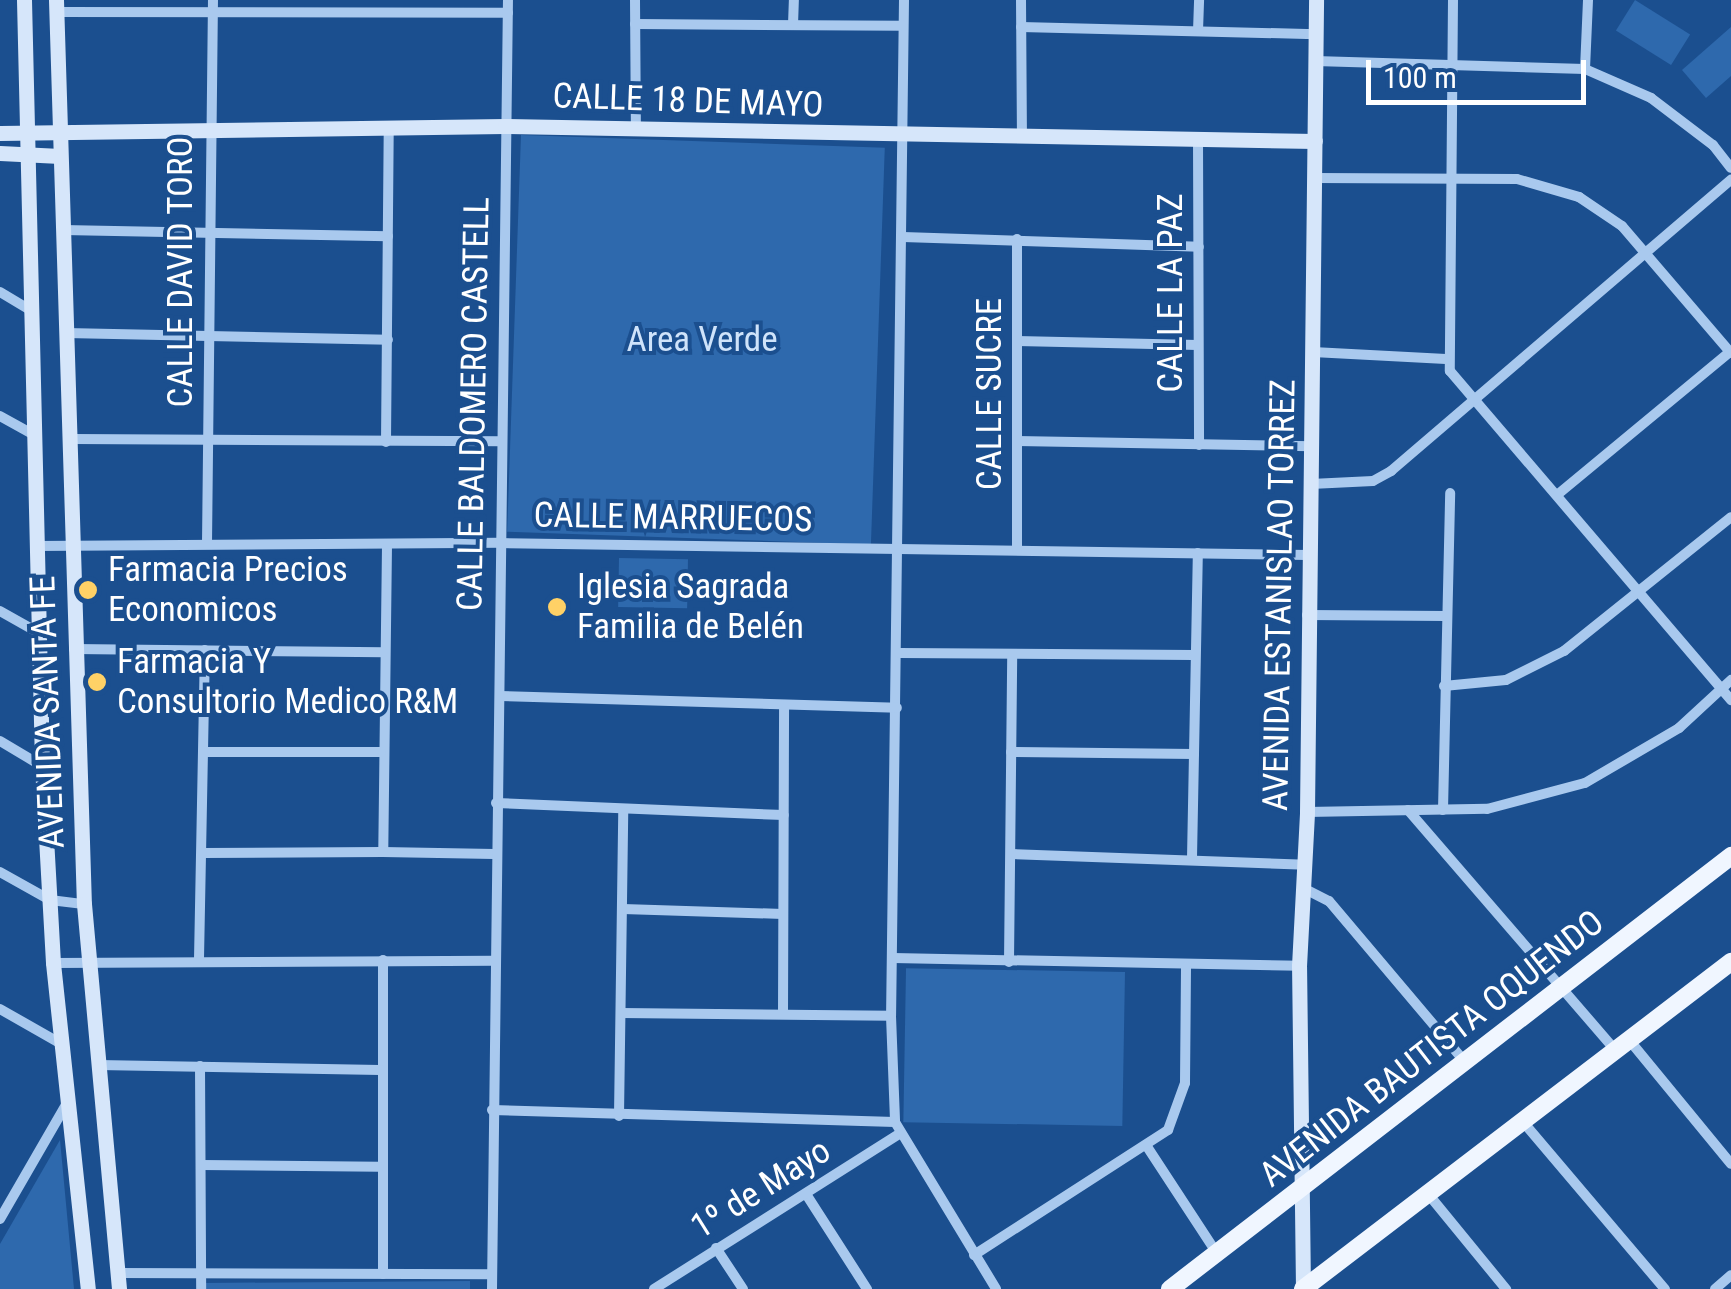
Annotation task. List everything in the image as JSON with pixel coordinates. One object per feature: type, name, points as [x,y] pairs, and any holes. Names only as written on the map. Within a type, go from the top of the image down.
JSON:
[{"type":"main road","name":"AVENIDA BAUTISTA OQUENDO","points":[[1170,1289],[1306,1190],[1731,856]]},
{"type":"main road","points":[[1303,1289],[1731,962]]},
{"type":"street","name":"AVENIDA SANTA FE","points":[[24,0],[42,766],[53,963],[88,1289]]},
{"type":"street","name":"CALLE BALDOMERO CASTELL","points":[[492,1289],[494,854],[500,696],[508,0]]},
{"type":"street","points":[[635,0],[636,131]]},
{"type":"street","points":[[794,0],[794,26]]},
{"type":"street","points":[[904,0],[901,550],[891,1016],[896,1122],[898,1135],[996,1289]]},
{"type":"street","points":[[1022,0],[1022,137]]},
{"type":"street","points":[[1198,31],[1199,0]]},
{"type":"street","name":"AVENIDA ESTANISLAO TORREZ","points":[[1303,1289],[1306,1190],[1299,966],[1307,812],[1306,614],[1312,446],[1316,0]]},
{"type":"street","points":[[1454,0],[1446,358],[1474,402],[1638,592],[1726,684],[1731,700]]},
{"type":"street","points":[[1585,69],[1588,0]]},
{"type":"street","name":"CALLE DAVID TORO","points":[[207,544],[213,5]]},
{"type":"street","name":"AVENIDA SANTA FE","points":[[56,6],[84,904],[118,1281]]},
{"type":"street","points":[[56,6],[392,6],[508,13]]},
{"type":"street","points":[[635,24],[903,26]]},
{"type":"street","points":[[1021,27],[1316,34]]},
{"type":"street","points":[[1314,61],[1585,69],[1651,98],[1712,145],[1731,168]]},
{"type":"street","name":"CALLE 18 DE MAYO","points":[[0,133],[209,126],[505,126],[902,137],[1315,141]]},
{"type":"street","points":[[386,442],[389,129]]},
{"type":"street","name":"CALLE LA PAZ","points":[[1198,140],[1199,445]]},
{"type":"street","points":[[0,153],[60,156]]},
{"type":"street","points":[[1315,178],[1544,183],[1605,213],[1648,253],[1731,352],[1557,495]]},
{"type":"street","points":[[1310,484],[1382,478],[1731,180]]},
{"type":"street","points":[[63,230],[388,236]]},
{"type":"street","points":[[904,236],[1200,247]]},
{"type":"street","name":"CALLE SUCRE","points":[[1017,239],[1017,550]]},
{"type":"street","points":[[0,292],[34,313]]},
{"type":"street","points":[[66,333],[388,340]]},
{"type":"street","points":[[1018,341],[1198,345]]},
{"type":"street","points":[[1312,352],[1446,358]]},
{"type":"street","points":[[0,416],[36,436]]},
{"type":"street","points":[[72,439],[501,441]]},
{"type":"street","points":[[1018,441],[1312,446]]},
{"type":"street","points":[[1443,810],[1450,493]]},
{"type":"street","points":[[1444,686],[1506,680],[1564,652],[1731,516]]},
{"type":"street","name":"CALLE MARRUECOS","points":[[37,546],[499,543],[1309,555]]},
{"type":"street","points":[[383,852],[387,545]]},
{"type":"street","points":[[1192,858],[1198,553]]},
{"type":"street","points":[[0,612],[40,633]]},
{"type":"street","points":[[1306,614],[1446,616]]},
{"type":"street","points":[[74,649],[383,652]]},
{"type":"street","points":[[199,959],[205,650]]},
{"type":"street","points":[[899,653],[1194,655]]},
{"type":"street","points":[[1010,962],[1012,655]]},
{"type":"street","points":[[1307,812],[1487,809],[1584,783],[1679,728],[1726,684]]},
{"type":"street","points":[[500,696],[896,708]]},
{"type":"street","points":[[782,1012],[784,705]]},
{"type":"street","points":[[0,742],[42,766]]},
{"type":"street","points":[[204,752],[382,752]]},
{"type":"street","points":[[1012,752],[1194,754]]},
{"type":"street","points":[[496,803],[784,815]]},
{"type":"street","points":[[1408,810],[1560,988],[1623,1046],[1731,1164]]},
{"type":"street","points":[[619,1116],[623,811]]},
{"type":"street","points":[[202,853],[494,854]]},
{"type":"street","points":[[1012,854],[1306,864]]},
{"type":"street","points":[[0,872],[50,900],[84,904]]},
{"type":"street","points":[[1305,889],[1329,901],[1465,1062]]},
{"type":"street","points":[[623,909],[783,914]]},
{"type":"street","points":[[893,958],[1186,967],[1299,966]]},
{"type":"street","points":[[53,963],[199,959],[494,961]]},
{"type":"street","points":[[383,960],[379,1167],[383,1274]]},
{"type":"street","points":[[974,1255],[1168,1130],[1182,1103],[1186,967]]},
{"type":"street","points":[[0,1009],[63,1045]]},
{"type":"street","points":[[621,1013],[891,1016]]},
{"type":"street","points":[[98,1065],[380,1070]]},
{"type":"street","points":[[200,1066],[202,1289]]},
{"type":"street","points":[[0,1219],[70,1098]]},
{"type":"street","points":[[492,1110],[896,1122]]},
{"type":"street","points":[[1524,1123],[1666,1289]]},
{"type":"street","name":"1º de Mayo","points":[[654,1289],[898,1135]]},
{"type":"street","points":[[1146,1145],[1218,1255]]},
{"type":"street","points":[[201,1164],[379,1167]]},
{"type":"street","points":[[806,1194],[866,1289]]},
{"type":"street","points":[[1429,1195],[1506,1289]]},
{"type":"street","points":[[716,1248],[744,1289]]},
{"type":"street","points":[[118,1281],[200,1271],[492,1274]]},
{"type":"street","points":[[1715,1289],[1731,1274]]},
{"type":"green space","points":[[1635,0],[1690,34],[1671,65],[1616,31]]},
{"type":"green space","points":[[1731,27],[1731,76],[1706,98],[1682,70]]},
{"type":"green space","name":"Area Verde","points":[[521,135],[885,148],[871,544],[507,532]]},
{"type":"green space","points":[[619,558],[688,559],[687,608],[618,607]]},
{"type":"green space","points":[[906,968],[1125,972],[1122,1126],[903,1122]]},
{"type":"green space","points":[[60,1140],[74,1289],[0,1289],[0,1244]]},
{"type":"green space","points":[[470,1281],[470,1289],[205,1289],[205,1283]]},
{"type":"place","name":"Farmacia Precios Economicos","points":[[88,590]]},
{"type":"place","name":"Iglesia Sagrada Familia de Belén","points":[[557,607]]},
{"type":"place","name":"Farmacia Y Consultorio Medico R&M","points":[[97,682]]}]
